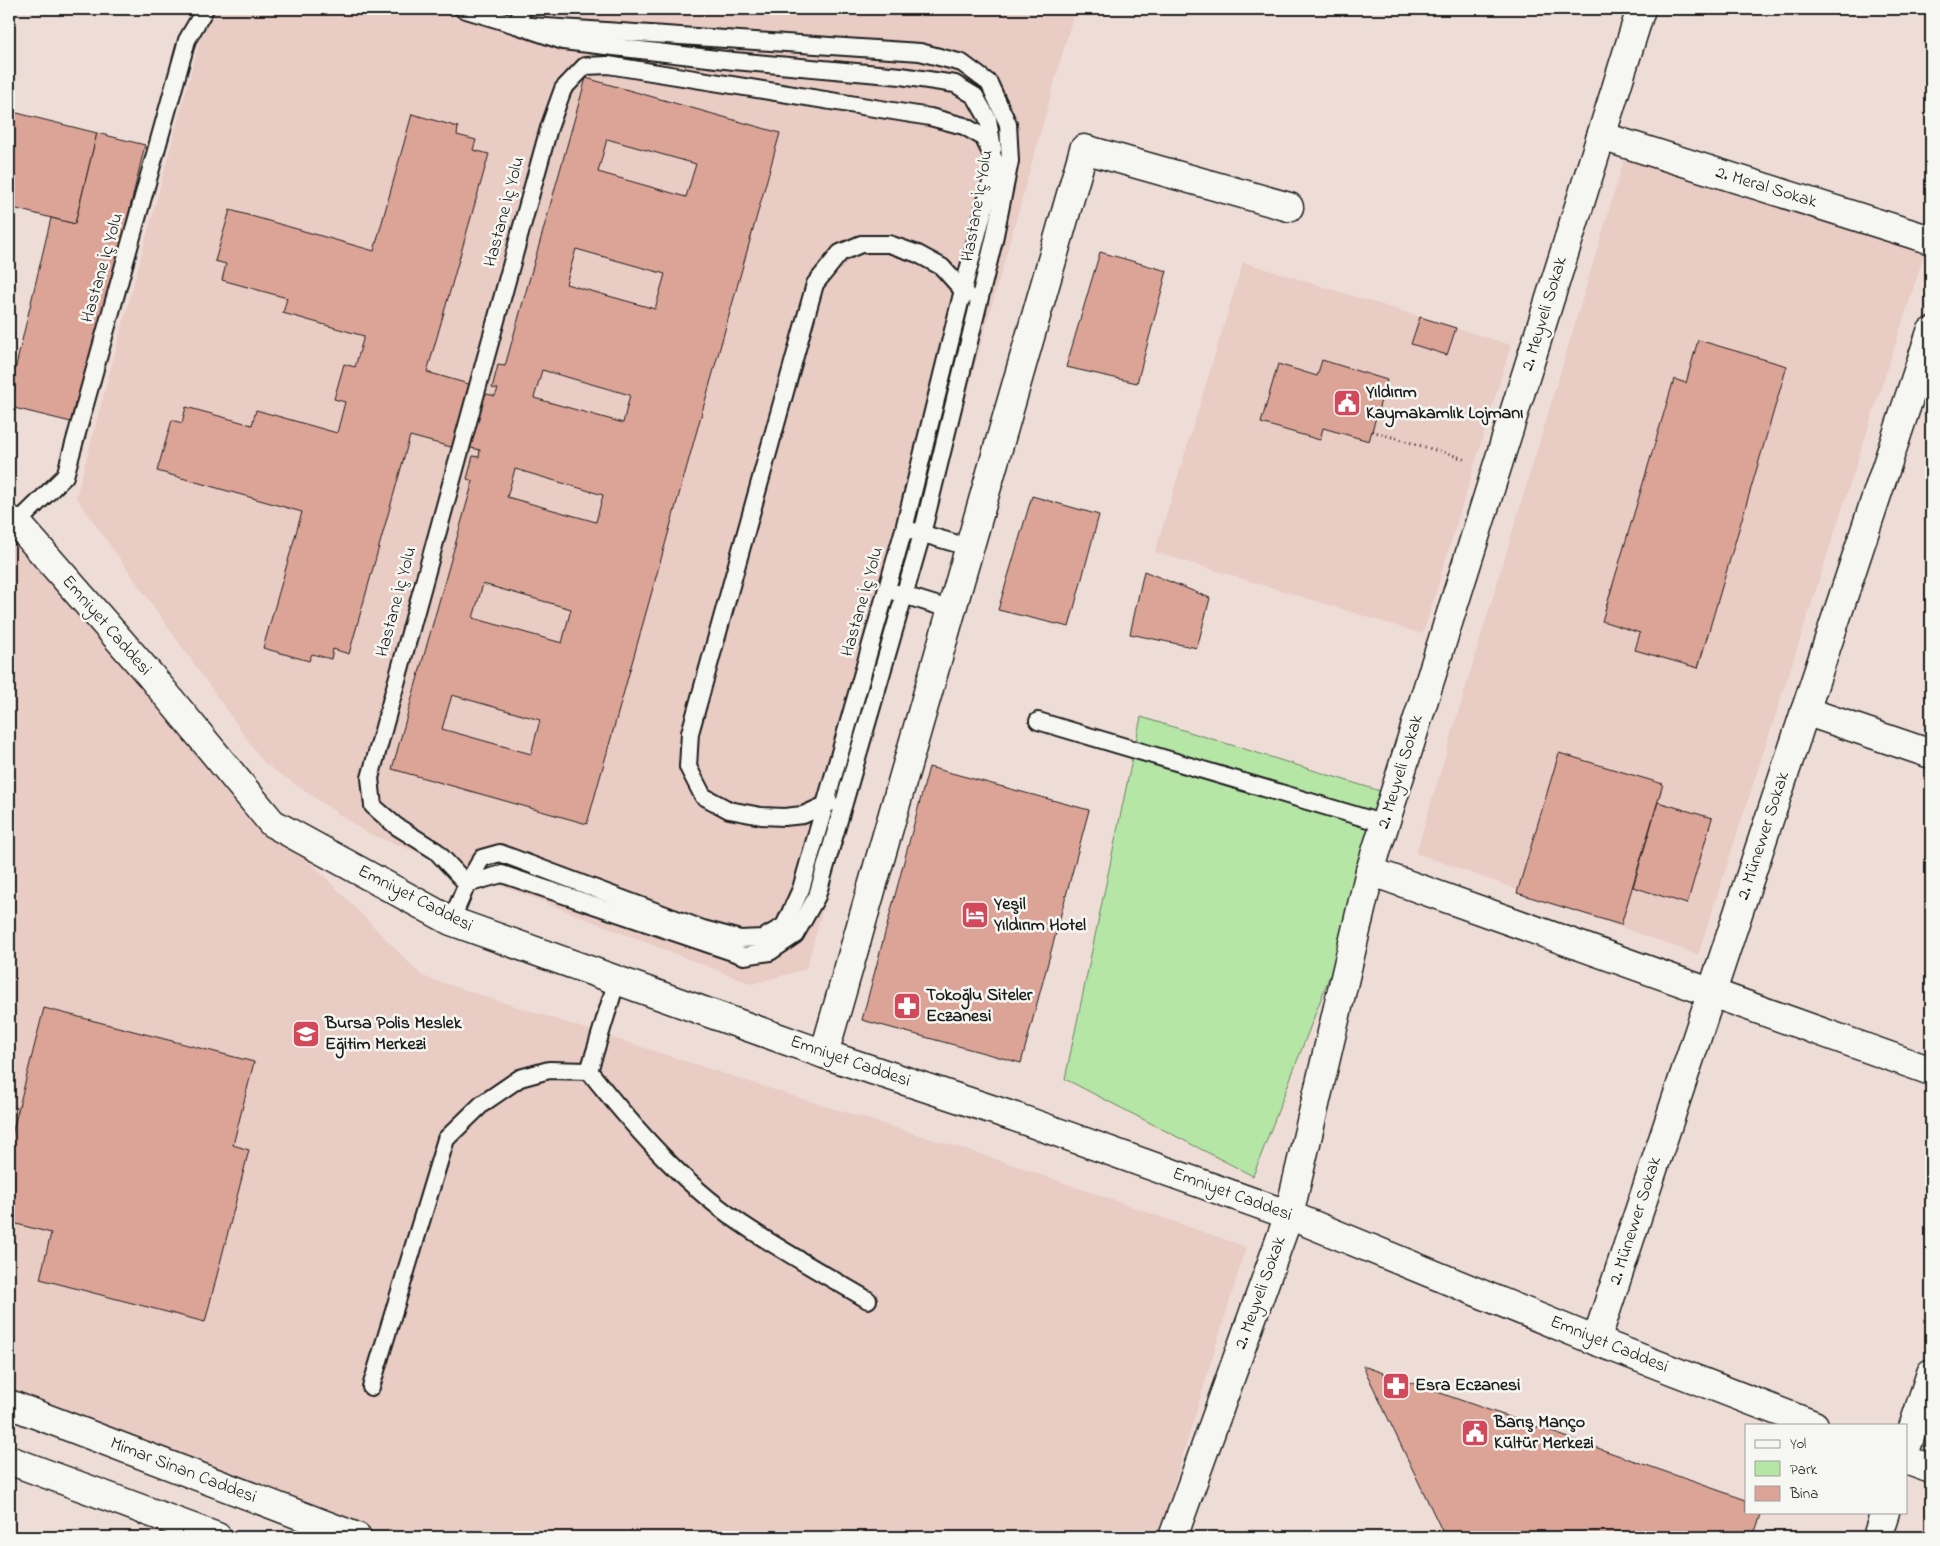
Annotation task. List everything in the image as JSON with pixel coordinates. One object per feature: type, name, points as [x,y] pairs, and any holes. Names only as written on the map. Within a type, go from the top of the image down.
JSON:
[{"type":"street","name":"2. Meyveli Sokak","points":[[1173,1537],[1288,1215],[1370,871],[1641,9]]},
{"type":"street","name":"2. Meral Sokak","points":[[1601,136],[1931,240]]},
{"type":"street","points":[[824,1054],[952,610],[968,547],[1084,149],[1289,207]]},
{"type":"street","name":"2. Münevver Sokak","points":[[1596,1341],[1931,332]]},
{"type":"street","name":"Emniyet Caddesi","points":[[13,522],[150,675],[272,823],[451,922],[824,1054],[1015,1117],[1288,1215],[1596,1341],[1811,1424]]},
{"type":"street","points":[[1805,711],[1931,754]]},
{"type":"street","points":[[1370,871],[1931,1071]]},
{"type":"street","points":[[1908,1443],[1931,1373]]},
{"type":"street","name":"Mimar Sinan Caddesi","points":[[9,1404],[357,1537]]},
{"type":"street","points":[[9,1460],[217,1537]]},
{"type":"street","points":[[1908,1461],[1931,1468]]},
{"type":"street","points":[[1877,1537],[1884,1514]]},
{"type":"lane","name":"Hastane İç Yolu","points":[[13,522],[65,476],[188,40],[205,9]]},
{"type":"lane","name":"Hastane İç Yolu","points":[[463,9],[516,25],[920,52],[962,63],[989,83],[1008,124],[1010,162],[994,240],[906,596],[817,896],[794,935],[770,952],[744,956],[502,874],[467,884]]},
{"type":"lane","points":[[523,9],[516,25],[563,41],[734,61],[901,76],[955,84],[975,96],[988,119],[996,163]]},
{"type":"lane","name":"Hastane İç Yolu","points":[[451,922],[467,884],[482,858],[500,854],[703,929],[740,939],[763,938],[784,926],[801,889],[904,528],[962,290],[996,163],[983,137],[964,126],[930,117],[608,65],[585,66],[563,89],[549,128],[370,778],[373,806],[396,826],[436,851],[467,884]]},
{"type":"lane","name":"Hastane İç Yolu","points":[[847,792],[825,806],[803,815],[784,817],[761,816],[729,810],[703,796],[688,767],[690,733],[816,284],[840,253],[861,244],[889,244],[918,254],[942,267],[977,306]]},
{"type":"lane","points":[[904,528],[968,547]]},
{"type":"lane","points":[[887,591],[952,610]]},
{"type":"lane","points":[[1038,720],[1385,824]]},
{"type":"lane","points":[[589,1071],[617,980]]},
{"type":"lane","points":[[371,1387],[446,1139],[482,1104],[520,1078],[549,1070],[589,1071]]},
{"type":"lane","points":[[589,1071],[621,1112],[656,1150],[701,1192],[750,1230],[868,1300]]},
{"type":"path","points":[[1372,431],[1496,468]]},
{"type":"shaded area","points":[[208,9],[1075,9],[806,969],[752,984],[365,832],[264,763],[76,497]]},
{"type":"shaded area","points":[[1625,157],[1927,246],[1698,955],[1416,853]]},
{"type":"shaded area","name":"Yıldırım Kaymakamlık Lojmanı","points":[[1243,262],[1511,345],[1423,634],[1155,552]]},
{"type":"shaded area","name":"Bursa Polis Meslek Eğitim Merkezi","points":[[9,520],[272,823],[422,976],[1002,1161],[1246,1247],[1158,1537],[357,1537],[9,1404]]},
{"type":"green space","points":[[1141,717],[1393,795],[1370,871],[1253,1176],[1065,1079]]},
{"type":"building","points":[[586,78],[780,133],[587,824],[392,769],[473,481],[467,479],[473,456],[479,457],[480,450],[463,446],[462,450],[410,436],[349,654],[333,649],[331,659],[312,654],[309,661],[263,648],[302,512],[157,471],[172,420],[182,423],[186,407],[252,425],[256,410],[337,433],[345,402],[334,399],[344,364],[355,367],[364,336],[283,313],[287,298],[222,280],[226,264],[215,261],[230,210],[374,251],[412,114],[458,127],[457,135],[476,140],[473,150],[489,154],[427,372],[479,387],[478,392],[495,396],[498,389],[492,388],[498,365],[505,366]],"holes":[[[607,139],[696,164],[686,197],[598,172]],[[576,249],[665,274],[655,309],[566,284]],[[542,370],[630,395],[623,423],[534,398]],[[515,469],[603,495],[596,522],[507,497]],[[483,584],[571,609],[562,643],[473,618]],[[452,695],[540,720],[531,754],[442,729]]]},
{"type":"building","points":[[9,111],[97,133],[75,224],[9,207]]},
{"type":"building","points":[[97,133],[145,145],[94,359],[79,404],[75,403],[71,422],[10,407],[15,388],[11,387],[51,218],[75,224]]},
{"type":"building","points":[[1100,252],[1167,271],[1137,383],[1066,367]]},
{"type":"building","points":[[1420,317],[1456,328],[1447,355],[1411,344]]},
{"type":"building","points":[[1698,340],[1787,366],[1698,668],[1635,650],[1640,633],[1602,621],[1674,379],[1686,383]]},
{"type":"building","name":"Yıldırım Kaymakamlık Lojmanı","points":[[1322,360],[1387,380],[1369,441],[1323,428],[1320,440],[1261,423],[1278,364],[1317,376]]},
{"type":"building","points":[[1032,496],[1099,515],[1069,627],[998,610]]},
{"type":"building","points":[[1144,571],[1210,598],[1197,648],[1130,634]]},
{"type":"building","points":[[1559,753],[1663,784],[1621,925],[1517,893]]},
{"type":"building","name":"Yeşil Yıldırım Hotel","points":[[929,767],[1089,810],[1021,1063],[862,1020]]},
{"type":"building","points":[[1658,802],[1712,818],[1687,904],[1633,887]]},
{"type":"building","points":[[44,1008],[254,1062],[233,1145],[249,1150],[205,1322],[40,1279],[51,1233],[9,1222],[9,1146]]},
{"type":"building","name":"Barış Manço Kültür Merkezi","points":[[1363,1366],[1745,1500],[1745,1514],[1761,1514],[1753,1537],[1445,1537]]},
{"type":"place","name":"Yıldırım Kaymakamlık Lojmanı","points":[[1347,403]]},
{"type":"place","name":"Yeşil Yıldırım Hotel","points":[[975,915]]},
{"type":"place","name":"Tokoğlu Siteler Eczanesi","points":[[907,1006]]},
{"type":"place","name":"Bursa Polis Meslek Eğitim Merkezi","points":[[306,1034]]},
{"type":"place","name":"Esra Eczanesi","points":[[1396,1386]]},
{"type":"place","name":"Barış Manço Kültür Merkezi","points":[[1475,1433]]}]
